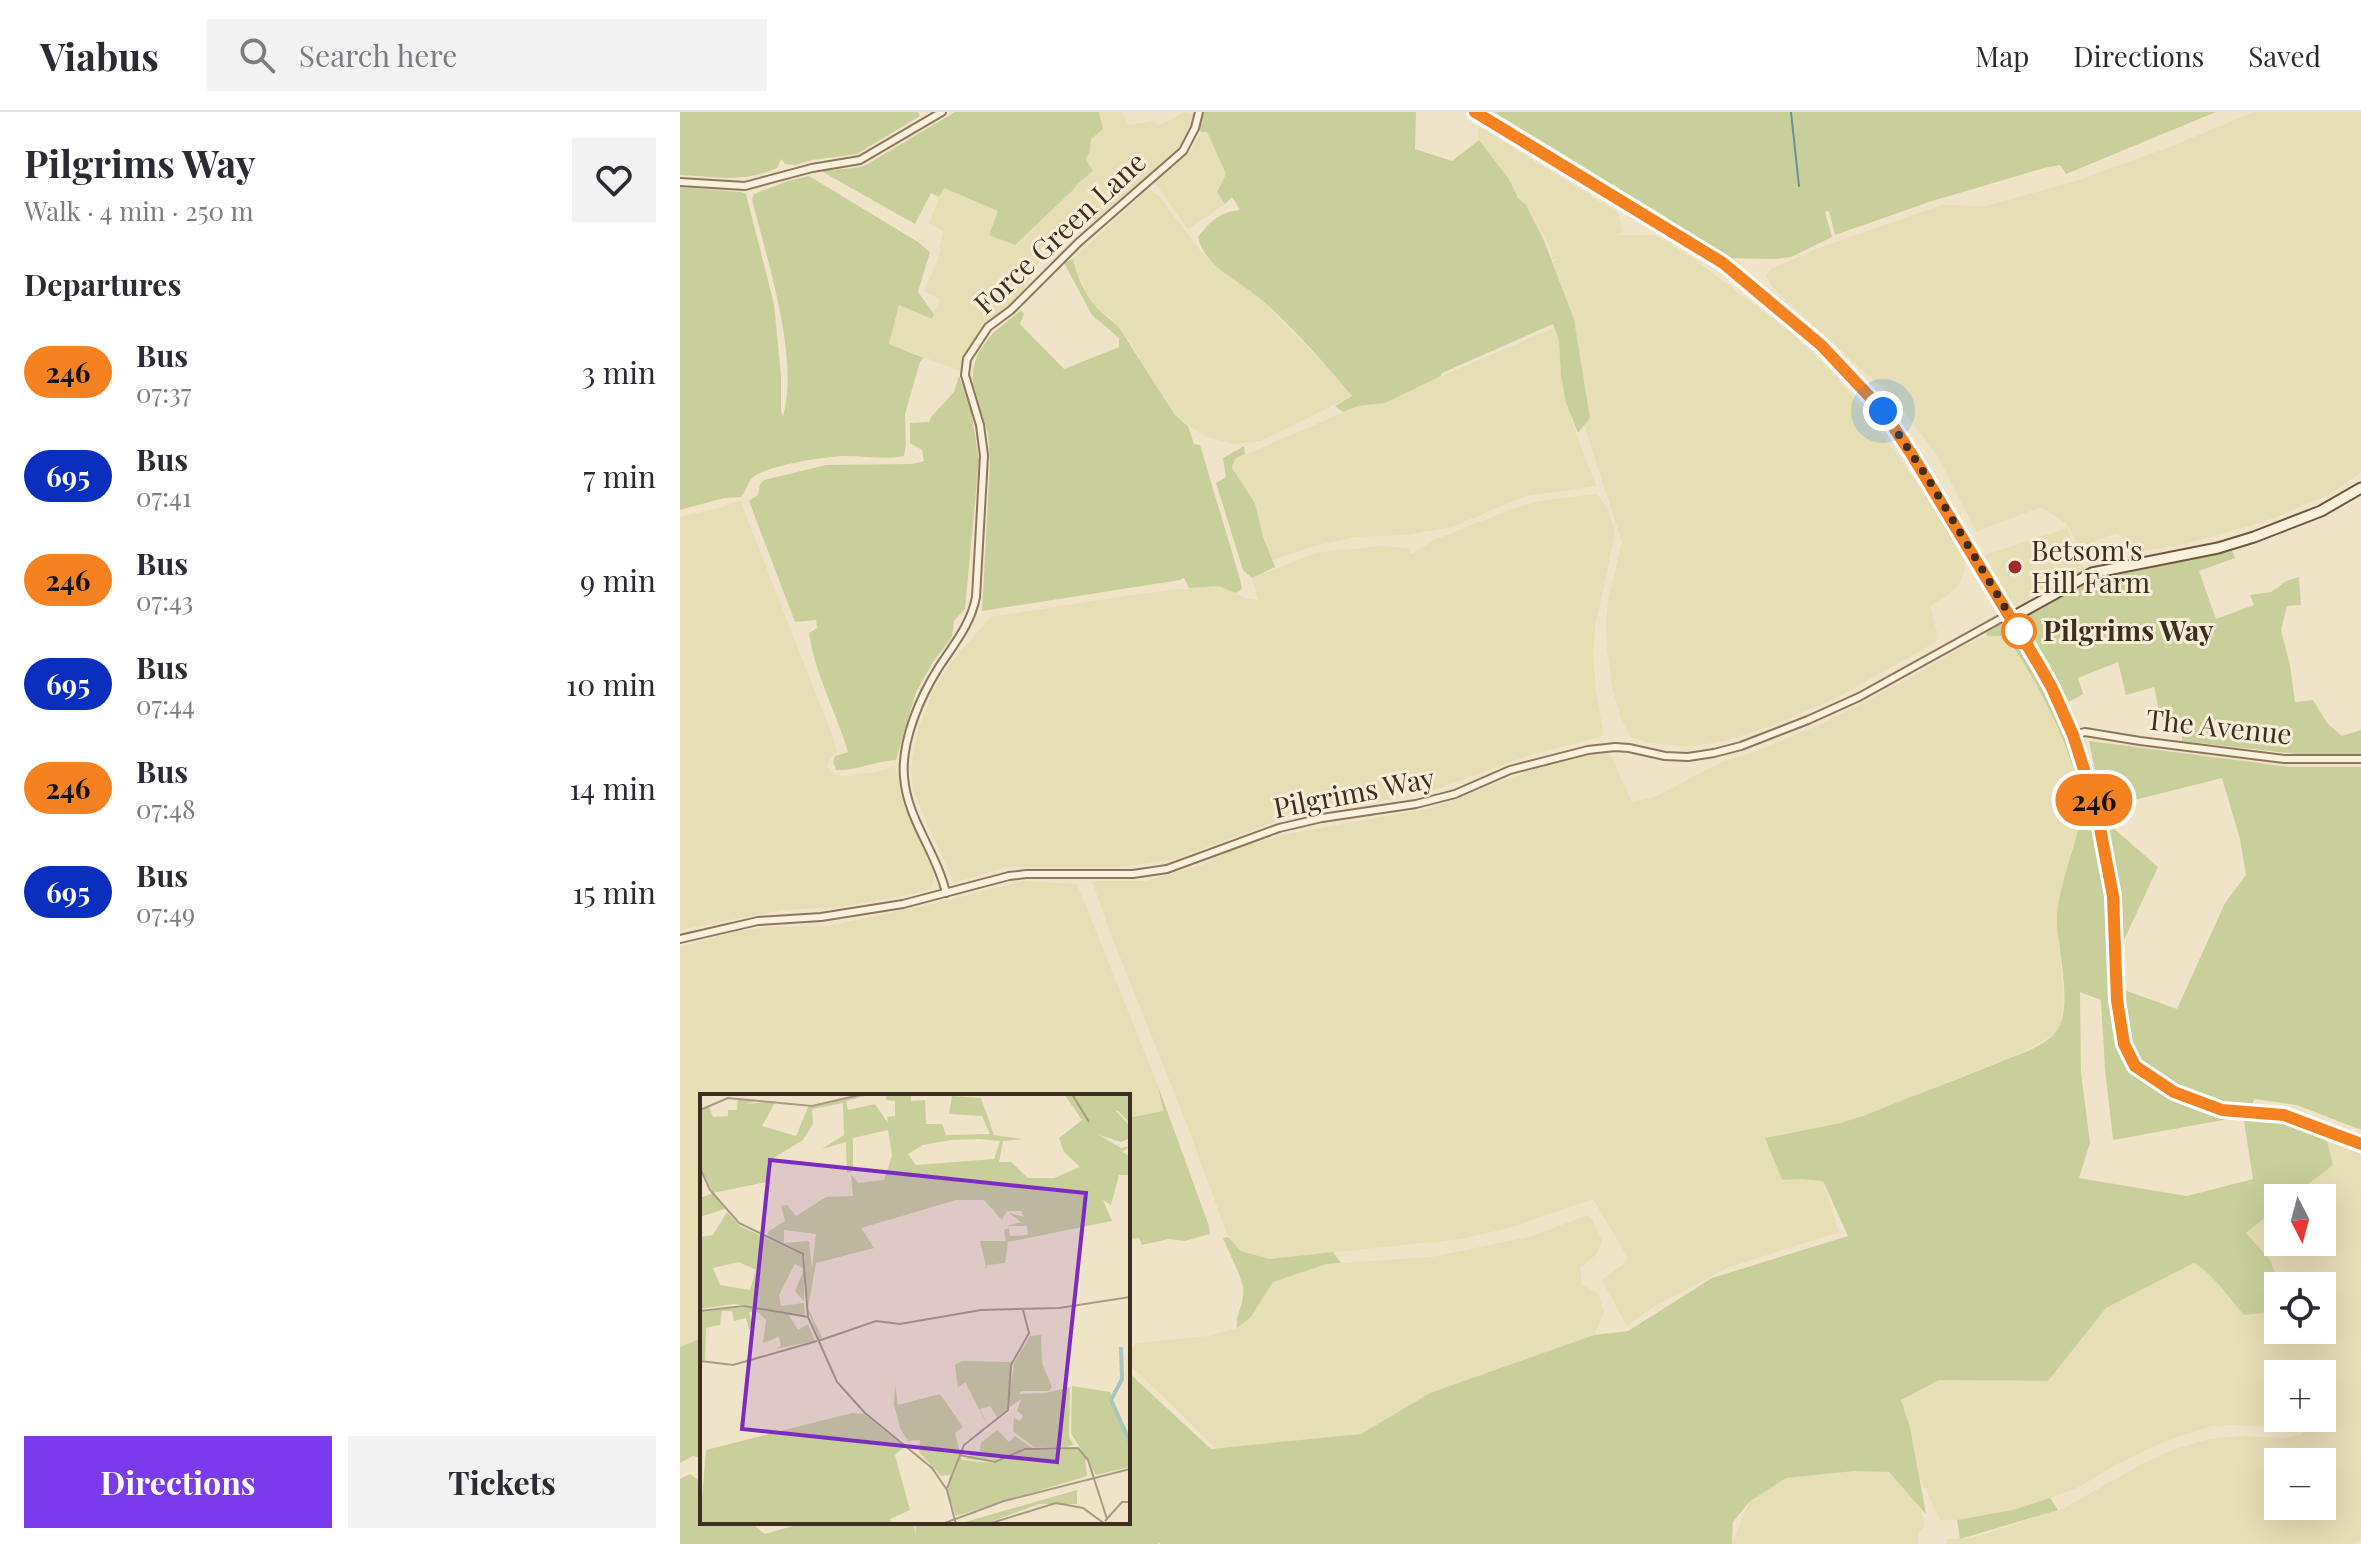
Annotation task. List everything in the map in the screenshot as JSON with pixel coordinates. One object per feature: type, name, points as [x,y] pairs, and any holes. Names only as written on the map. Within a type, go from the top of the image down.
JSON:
[{"type":"main road","points":[[1475,112],[1723,263],[1821,345],[1883,411],[1927,477],[2010,616],[2052,688],[2073,735],[2096,807],[2113,896],[2117,1000],[2124,1044],[2135,1066],[2174,1092],[2222,1110],[2284,1115],[2361,1144]]},
{"type":"street","points":[[680,182],[745,186],[812,168],[860,160],[942,112]]},
{"type":"street","name":"Force Green Lane","points":[[946,893],[939,868],[912,811],[904,774],[908,740],[916,715],[937,670],[974,612],[984,456],[977,412],[965,375],[967,359],[988,327],[1011,310],[1079,242],[1183,151],[1199,112]]},
{"type":"street","name":"Pilgrims Way","points":[[680,939],[758,921],[861,912],[1026,874],[1133,874],[1167,869],[1279,828],[1429,801],[1455,794],[1510,770],[1588,750],[1615,747],[1688,757],[1741,746],[1859,697],[2092,573],[2218,548],[2254,537],[2321,511],[2361,488]]},
{"type":"street","name":"The Avenue","points":[[2073,735],[2085,732],[2284,759],[2361,759]]},
{"type":"shaded area","points":[[1099,112],[1122,112],[1129,125],[1154,121],[1159,126],[1184,112],[1195,115],[1194,126],[1184,143],[1170,157],[1095,222],[1092,220],[1057,243],[1039,262],[1026,286],[1007,310],[977,336],[960,371],[889,344],[899,304],[931,319],[940,299],[924,291],[938,260],[943,231],[929,223],[943,188],[999,211],[1076,184],[1093,171],[1086,159],[1091,139],[1102,120]]},
{"type":"shaded area","points":[[2254,112],[2361,112],[2361,473],[2328,495],[2264,522],[2176,546],[2141,551],[2117,533],[2079,547],[2067,524],[2041,507],[1976,532],[1937,455],[1895,400],[1772,287],[1766,275],[1771,269],[1816,249],[1942,205],[1986,206],[2079,180]]},
{"type":"shaded area","points":[[1478,126],[1618,213],[1622,232],[1618,235],[1655,235],[1694,259],[1788,330],[1830,370],[1883,435],[1935,509],[1964,560],[1961,582],[1950,594],[1930,606],[1937,632],[1936,642],[1834,699],[1771,726],[1725,741],[1678,746],[1631,737],[1622,721],[1612,687],[1607,649],[1609,597],[1622,542],[1584,425],[1590,418],[1574,319],[1553,262],[1558,259],[1552,259],[1551,249],[1526,205],[1479,140]]},
{"type":"shaded area","points":[[1201,132],[1207,132],[1226,174],[1217,192],[1225,204],[1188,229],[1154,181],[1190,151]]},
{"type":"shaded area","points":[[1148,189],[1159,196],[1198,248],[1257,296],[1352,396],[1261,441],[1234,444],[1206,437],[1175,415],[1129,341],[1112,319],[1097,309],[1086,293],[1073,259]]},
{"type":"shaded area","points":[[1554,328],[1559,341],[1566,403],[1597,486],[1525,496],[1452,527],[1406,535],[1356,537],[1272,560],[1262,536],[1255,503],[1232,468],[1235,459],[1358,406],[1385,403]]},
{"type":"shaded area","points":[[1597,494],[1607,508],[1615,532],[1595,628],[1593,655],[1603,732],[1601,737],[1530,755],[1434,790],[1381,801],[1310,804],[1282,819],[1175,859],[1118,867],[1006,867],[954,883],[913,791],[911,767],[918,729],[933,691],[950,664],[990,617],[1218,585],[1245,598],[1258,600],[1252,578],[1316,553],[1381,546],[1408,548],[1411,554],[1434,540],[1512,509],[1539,501]]},
{"type":"shaded area","points":[[740,500],[834,740],[837,752],[827,766],[837,776],[848,776],[895,766],[902,793],[935,877],[931,888],[921,892],[842,907],[782,910],[680,930],[680,517]]},
{"type":"shaded area","name":"Betsom's Hill Farm","points":[[2067,528],[2085,572],[2013,607],[1985,555]]},
{"type":"shaded area","points":[[1987,636],[2006,636],[2040,692],[2069,754],[2077,785],[2081,817],[2061,888],[2057,919],[2064,1003],[2060,1027],[2052,1036],[2025,1051],[1866,1115],[1766,1138],[1782,1180],[1802,1178],[1823,1181],[1839,1232],[1727,1268],[1653,1307],[1627,1326],[1602,1280],[1626,1262],[1627,1256],[1593,1199],[1509,1228],[1460,1239],[1269,1259],[1241,1251],[1228,1237],[1092,881],[1146,881],[1202,865],[1232,850],[1287,834],[1432,808],[1532,770],[1585,756],[1610,754],[1632,802],[1655,797],[1719,763],[1821,724],[1964,646]]},
{"type":"shaded area","points":[[1023,881],[1077,884],[1158,1086],[1163,1111],[1130,1118],[1130,1094],[700,1094],[700,1339],[680,1347],[680,947],[739,931],[828,926]]},
{"type":"shaded area","points":[[2326,1138],[2361,1153],[2361,1540],[2353,1544],[1947,1544],[1947,1539],[1972,1538],[2064,1508],[2142,1464],[2175,1449],[2209,1439],[2241,1436],[2285,1438],[2304,1432],[2336,1432],[2336,1360],[2264,1360],[2264,1427],[2212,1426],[2168,1440],[2117,1464],[2077,1488],[2050,1498],[1966,1520],[1940,1520],[1920,1478],[1910,1427],[1900,1400],[1939,1380],[2048,1381],[2106,1308],[2195,1263],[2214,1278],[2244,1315],[2264,1311],[2264,1344],[2336,1344],[2336,1272],[2275,1272],[2266,1256],[2336,1256],[2336,1184],[2308,1184],[2332,1165]]},
{"type":"shaded area","points":[[1587,1215],[1592,1219],[1602,1240],[1597,1254],[1580,1267],[1582,1285],[1598,1293],[1604,1312],[1594,1335],[1430,1393],[1361,1434],[1217,1449],[1130,1365],[1130,1349],[1136,1343],[1208,1336],[1237,1328],[1251,1317],[1273,1282],[1327,1264],[1432,1257],[1533,1236]]},
{"type":"shaded area","points":[[2264,1218],[2264,1254],[2245,1233]]},
{"type":"shaded area","points":[[1846,1468],[1897,1472],[1919,1502],[1925,1526],[1918,1532],[1918,1544],[1732,1544],[1749,1502],[1786,1478]]},
{"type":"green space","points":[[680,112],[918,112],[920,116],[857,154],[795,165],[785,164],[781,159],[777,168],[765,173],[729,178],[680,175]]},
{"type":"green space","points":[[955,112],[1099,112],[1103,129],[1091,139],[1086,159],[1093,171],[1015,245],[989,235],[998,211],[944,188],[939,197],[931,193],[915,224],[821,171],[864,166]]},
{"type":"green space","points":[[1204,112],[1416,112],[1415,149],[1452,161],[1479,140],[1526,205],[1543,238],[1574,319],[1590,418],[1578,433],[1566,403],[1559,341],[1553,324],[1442,373],[1385,403],[1358,406],[1343,412],[1335,406],[1352,396],[1283,320],[1223,272],[1202,247],[1198,237],[1211,222],[1221,215],[1240,210],[1232,197],[1225,204],[1217,192],[1226,174],[1207,132],[1199,129]]},
{"type":"green space","points":[[1494,112],[2216,112],[2066,174],[2060,165],[2044,168],[1929,202],[1835,235],[1829,211],[1825,212],[1832,237],[1791,257],[1773,259],[1725,258],[1669,223],[1666,217]]},
{"type":"green space","points":[[809,176],[930,252],[918,292],[934,314],[932,319],[899,305],[889,344],[924,358],[920,362],[905,414],[904,456],[838,456],[785,465],[755,476],[741,497],[724,498],[680,510],[680,187],[746,194],[774,304],[783,416],[787,392],[784,337],[752,199],[754,194]]},
{"type":"green space","points":[[1073,259],[1088,296],[1120,329],[1175,415],[1188,426],[1194,444],[1200,445],[1240,579],[1242,589],[1236,593],[1219,586],[1189,588],[1184,578],[982,611],[990,463],[988,434],[973,383],[973,369],[978,353],[992,334],[1021,310],[1024,314],[1020,324],[1064,369],[1119,347],[1119,338],[1092,315],[1064,263]]},
{"type":"green space","points":[[959,376],[971,410],[979,460],[965,609],[954,621],[952,637],[916,692],[896,760],[836,770],[833,762],[835,756],[848,752],[812,648],[809,633],[817,628],[816,620],[795,622],[749,501],[758,495],[764,480],[826,465],[912,464],[924,461],[922,450],[910,443],[910,423],[929,422],[954,392]]},
{"type":"green space","points":[[1244,446],[1245,454],[1235,459],[1232,468],[1255,503],[1263,537],[1275,567],[1252,578],[1243,570],[1216,483],[1226,477],[1223,458]]},
{"type":"green space","points":[[2231,548],[2235,558],[2199,571],[2216,619],[2254,605],[2250,595],[2271,592],[2286,581],[2299,577],[2301,605],[2287,606],[2281,630],[2295,702],[2313,700],[2327,723],[2342,736],[2361,730],[2361,754],[2298,754],[2182,741],[2182,731],[2186,730],[2184,722],[2160,718],[2154,685],[2126,695],[2118,662],[2078,678],[2083,694],[2069,702],[2060,688],[2023,615],[2096,579],[2181,562]]},
{"type":"green space","points":[[2006,623],[2055,707],[2081,775],[2101,871],[2112,999],[2123,1058],[2132,1070],[2159,1089],[2192,1104],[2240,1117],[2113,1140],[2101,1000],[2080,992],[2081,1073],[2090,1143],[2079,1178],[2187,1196],[2253,1179],[2243,1115],[2325,1133],[2333,1165],[2308,1184],[2264,1184],[2264,1218],[2246,1233],[2270,1260],[2275,1272],[2264,1272],[2264,1312],[2244,1315],[2215,1280],[2194,1263],[2106,1308],[2048,1381],[1939,1380],[1901,1400],[1910,1427],[1926,1514],[1889,1472],[1854,1471],[1786,1478],[1749,1502],[1733,1522],[1732,1544],[680,1544],[680,1479],[690,1474],[700,1482],[700,1524],[752,1524],[765,1534],[800,1524],[913,1524],[916,1537],[915,1524],[1130,1524],[1130,1374],[1211,1449],[1361,1434],[1430,1393],[1594,1335],[1628,1331],[1712,1278],[1848,1236],[1823,1181],[1782,1180],[1765,1138],[1866,1115],[2030,1050],[2050,1038],[2061,1023],[2064,979],[2057,920],[2063,882],[2080,819],[2076,776],[2056,724],[2006,636],[1987,636],[1986,632]]},
{"type":"green space","points":[[2089,741],[2290,767],[2361,767],[2361,1130],[2297,1105],[2254,1099],[2252,1106],[2199,1095],[2162,1079],[2135,1055],[2127,1040],[2121,1012],[2120,897],[2103,819],[2158,867],[2124,940],[2124,990],[2177,1009],[2225,903],[2246,875],[2240,839],[2222,778],[2103,808]]},
{"type":"green space","points":[[1158,1086],[1210,1234],[1185,1241],[1169,1239],[1142,1245],[1139,1238],[1130,1239],[1130,1118],[1163,1111]]},
{"type":"green space","points":[[1228,1237],[1241,1251],[1269,1259],[1333,1252],[1341,1263],[1327,1264],[1273,1282],[1251,1317],[1237,1328],[1243,1288],[1223,1238]]},
{"type":"green space","points":[[700,1339],[700,1458],[693,1456],[680,1463],[680,1347]]},
{"type":"green space","points":[[2050,1498],[2058,1510],[1960,1539],[1957,1520],[2013,1510]]},
{"type":"waterway","points":[[1791,112],[1799,186]]},
{"type":"bus line","name":"246","points":[[1475,112],[1723,263],[1821,345],[1883,411],[1927,477],[2039,665],[2073,735],[2096,807],[2113,896],[2117,1000],[2124,1044],[2135,1066],[2174,1092],[2222,1110],[2284,1115],[2361,1144]]},
{"type":"place","name":"Betsom's Hill Farm","points":[[2015,567]]},
{"type":"place","name":"Pilgrims Way","points":[[2019,631]]},
{"type":"route","points":[[1883,411],[1927,477],[2025,641],[2019,631]]}]
